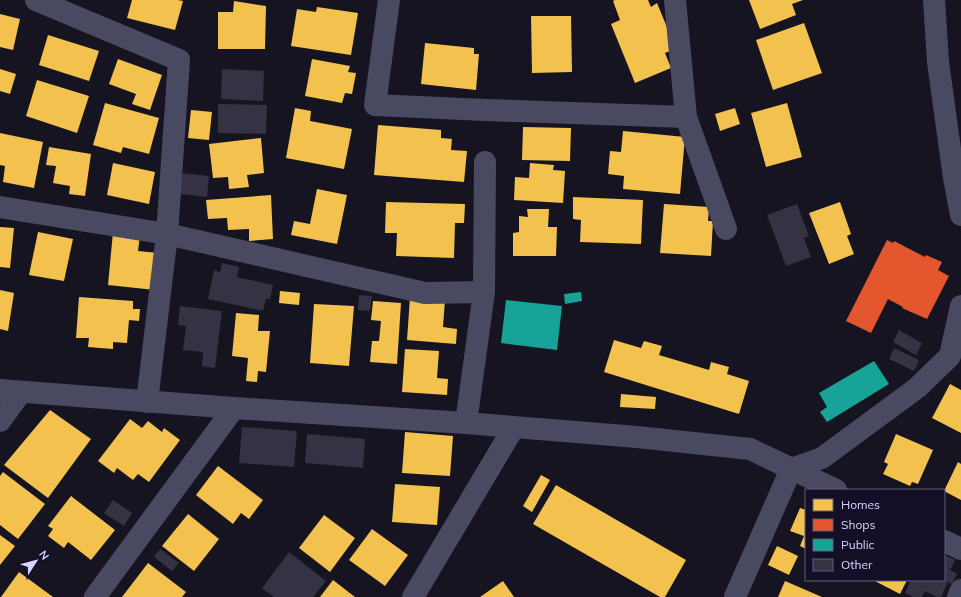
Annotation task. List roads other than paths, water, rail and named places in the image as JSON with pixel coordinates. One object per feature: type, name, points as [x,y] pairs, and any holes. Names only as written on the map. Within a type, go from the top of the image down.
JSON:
[{"type":"street","points":[[36,0],[179,60],[167,234],[147,402]]},
{"type":"street","points":[[389,0],[375,105],[686,117]]},
{"type":"street","points":[[675,0],[686,117],[726,229]]},
{"type":"street","points":[[934,0],[938,62],[958,179],[961,215]]},
{"type":"street","points":[[466,423],[484,292],[485,162]]},
{"type":"street","points":[[0,207],[167,234],[425,293],[484,292]]},
{"type":"street","points":[[735,597],[791,469],[822,458],[918,388],[956,358],[961,306]]},
{"type":"street","points":[[0,422],[10,391],[147,402],[466,423],[637,437],[750,449],[834,489]]},
{"type":"street","points":[[95,597],[234,408]]},
{"type":"street","points":[[413,597],[514,427]]},
{"type":"street","points":[[945,541],[961,549]]},
{"type":"street","points":[[958,597],[961,590]]}]
